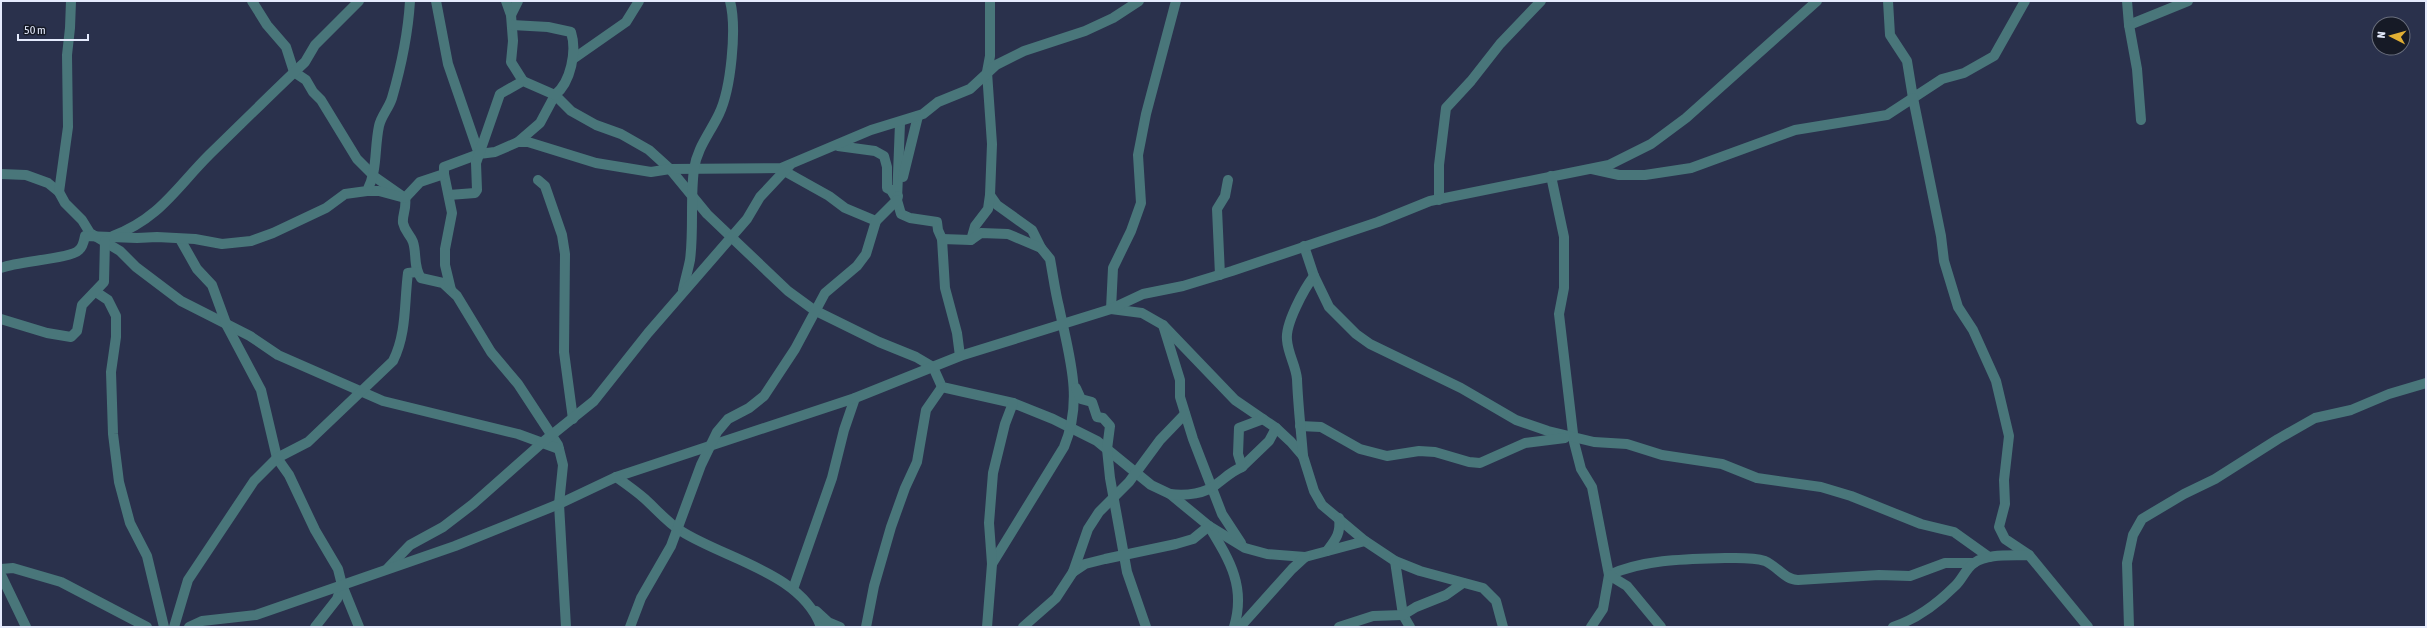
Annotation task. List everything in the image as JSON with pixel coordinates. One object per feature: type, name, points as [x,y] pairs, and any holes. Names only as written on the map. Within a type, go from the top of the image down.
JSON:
[{"type":"street","points":[[59,192],[68,127],[66,55],[70,28],[71,1]]},
{"type":"street","points":[[252,1],[267,25],[286,47],[294,72],[306,80],[313,92],[321,100],[357,159],[375,176],[405,198]]},
{"type":"street","points":[[103,239],[133,228],[169,201],[209,155],[305,62],[319,40],[359,1]]},
{"type":"street","points":[[367,191],[375,176],[376,141],[380,122],[391,100],[399,73],[410,1]]},
{"type":"street","points":[[436,1],[448,64],[479,154]]},
{"type":"street","points":[[506,1],[511,20],[513,41],[511,62],[523,81],[555,95],[571,111],[596,125],[621,134],[649,150],[670,169],[707,214],[788,291],[814,310],[879,342],[916,357],[933,367],[942,387]]},
{"type":"street","points":[[511,20],[518,1]]},
{"type":"street","points":[[573,59],[626,22],[639,1]]},
{"type":"street","points":[[683,292],[690,261],[694,169],[699,151],[719,114],[728,87],[732,59],[733,14],[730,1]]},
{"type":"street","points":[[970,240],[975,226],[988,209],[990,195],[992,144],[987,72],[990,56],[990,1]]},
{"type":"street","points":[[386,570],[410,545],[458,517],[543,442],[594,401],[683,292],[747,219],[760,197],[788,168],[871,130],[900,123],[918,116],[938,102],[970,89],[987,72],[1024,51],[1085,31],[1112,18],[1139,1]]},
{"type":"street","points":[[1111,309],[1113,268],[1131,231],[1141,203],[1138,155],[1146,114],[1176,1]]},
{"type":"street","points":[[1438,200],[1439,165],[1446,108],[1471,82],[1500,44],[1541,1]]},
{"type":"street","points":[[189,627],[202,622],[256,616],[455,546],[559,504],[616,477],[855,398],[960,356],[1111,309],[1143,294],[1220,275],[1438,200],[1591,169],[1623,159],[1656,140],[1686,118],[1817,1]]},
{"type":"street","points":[[1888,1],[1890,35],[1907,61],[1941,236],[1944,261],[1958,307],[1973,330],[1996,381],[2009,436],[2004,480],[2005,504],[1999,527],[2005,539],[2029,555],[2088,627]]},
{"type":"street","points":[[1591,169],[1601,172],[1625,175],[1645,175],[1691,168],[1795,130],[1887,115],[1942,79],[1964,73],[1994,56],[2025,1]]},
{"type":"street","points":[[2127,1],[2129,25],[2137,69],[2141,120]]},
{"type":"street","points":[[2129,25],[2188,1]]},
{"type":"street","points":[[451,290],[445,265],[445,249],[452,213],[444,167],[479,154],[495,152],[518,142],[540,123],[555,95],[564,88],[573,59],[574,41],[571,32],[511,20]]},
{"type":"street","points":[[449,195],[475,193],[477,190],[476,163],[500,94],[523,81]]},
{"type":"street","points":[[630,627],[641,598],[671,546],[710,445],[717,432],[728,419],[764,396],[796,350],[814,310],[825,293],[857,266],[866,254],[876,221],[896,200],[918,116]]},
{"type":"street","points":[[896,200],[900,123]]},
{"type":"street","points":[[518,142],[528,142],[596,163],[652,172],[670,169],[788,168],[845,208],[876,221]]},
{"type":"street","points":[[836,146],[875,151],[884,156],[887,167],[887,188],[891,190],[901,214],[910,218],[937,222],[938,230],[942,239],[945,288],[960,356]]},
{"type":"street","points":[[1,174],[26,175],[48,183],[59,192],[65,203],[82,220],[90,233],[103,239],[125,254],[136,267],[181,301],[227,326],[250,336],[278,355],[383,401],[543,442],[559,449]]},
{"type":"street","points":[[444,174],[420,182],[405,198],[406,213],[403,220],[405,233],[414,244],[417,272],[426,281],[443,283],[461,302],[491,352],[518,384],[559,449],[563,465],[559,504],[566,627]]},
{"type":"street","points":[[1551,176],[1564,237],[1564,288],[1559,314],[1573,437],[1581,469],[1592,487],[1609,575],[1603,608],[1591,627]]},
{"type":"street","points":[[538,180],[545,186],[562,235],[565,254],[564,352],[573,419]]},
{"type":"street","points":[[1220,275],[1217,209],[1225,196],[1228,180]]},
{"type":"street","points":[[1,268],[12,263],[60,258],[79,250],[85,236],[103,239],[156,237],[222,244],[252,241],[273,233],[326,208],[345,194],[379,191],[405,198]]},
{"type":"street","points":[[990,195],[996,206],[1032,230],[1041,248],[1050,259],[1075,386],[1081,399],[1092,402],[1097,417],[1103,418],[1110,426],[1107,449],[1127,572],[1146,627]]},
{"type":"street","points":[[942,239],[970,240],[981,233],[1008,234],[1041,248]]},
{"type":"street","points":[[1,319],[47,333],[70,337],[77,331],[82,305],[104,282],[106,268],[103,239]]},
{"type":"street","points":[[180,239],[197,269],[212,285],[227,326],[261,390],[277,458],[289,475],[315,530],[338,569],[342,585],[359,627]]},
{"type":"street","points":[[1304,246],[1314,276],[1329,307],[1344,323],[1370,344],[1460,388],[1516,420],[1548,431],[1594,442],[1627,444],[1662,455],[1722,464],[1757,478],[1821,487],[1851,496],[1921,524],[1954,532],[1989,557]]},
{"type":"street","points":[[174,627],[188,580],[254,481],[277,458],[308,442],[394,361],[398,352],[406,313],[408,273],[417,272]]},
{"type":"street","points":[[1314,276],[1304,288],[1289,325],[1287,339],[1297,378],[1296,399],[1303,456],[1314,491],[1322,505],[1365,540],[1395,561],[1483,588],[1496,601],[1503,627]]},
{"type":"street","points":[[96,292],[108,300],[116,316],[116,337],[111,372],[113,434],[118,482],[130,523],[147,556],[164,627]]},
{"type":"street","points":[[1111,309],[1142,313],[1163,325],[1235,400],[1276,428],[1303,456]]},
{"type":"street","points":[[1163,325],[1180,380],[1180,397],[1185,414],[1222,514],[1245,548]]},
{"type":"street","points":[[2129,627],[2127,563],[2133,535],[2142,519],[2184,494],[2215,478],[2315,418],[2351,410],[2389,394],[2426,383]]},
{"type":"street","points":[[992,564],[1064,447],[1072,428],[1075,386]]},
{"type":"street","points":[[942,387],[1013,404],[1072,428],[1107,449],[1151,485],[1170,494],[1209,526],[1245,548],[1267,554],[1306,557],[1365,540]]},
{"type":"street","points":[[866,627],[874,586],[891,527],[905,488],[917,462],[926,410],[942,387]]},
{"type":"street","points":[[792,589],[832,478],[844,430],[855,398]]},
{"type":"street","points":[[987,627],[992,564],[989,523],[993,473],[1005,424],[1013,404]]},
{"type":"street","points":[[1023,627],[1056,598],[1073,572],[1088,529],[1099,512],[1114,498],[1160,440],[1185,414]]},
{"type":"street","points":[[1242,467],[1238,454],[1239,428],[1263,419]]},
{"type":"street","points":[[1300,426],[1321,427],[1360,449],[1388,456],[1419,451],[1435,452],[1469,462],[1480,463],[1525,443],[1573,437]]},
{"type":"street","points":[[1170,494],[1197,494],[1213,487],[1226,476],[1242,467],[1269,442],[1276,428]]},
{"type":"street","points":[[616,477],[644,499],[677,529],[702,544],[756,567],[792,589],[828,622],[840,627]]},
{"type":"street","points":[[1327,551],[1341,530],[1339,518]]},
{"type":"street","points":[[1073,572],[1085,564],[1188,540],[1209,526]]},
{"type":"street","points":[[1209,526],[1231,564],[1236,579],[1238,599],[1234,627]]},
{"type":"street","points":[[1609,575],[1645,564],[1700,558],[1744,558],[1764,561],[1791,580],[1879,575],[1910,576],[1945,563],[1974,563],[1989,557],[2029,555]]},
{"type":"street","points":[[1240,627],[1292,569],[1306,557]]},
{"type":"street","points":[[1395,561],[1403,615],[1410,627]]},
{"type":"street","points":[[1893,627],[1905,623],[1932,607],[1955,586],[1974,563]]},
{"type":"street","points":[[1,569],[14,568],[61,582],[147,627]]},
{"type":"street","points":[[1,575],[26,627]]},
{"type":"street","points":[[1609,575],[1627,586],[1661,627]]},
{"type":"street","points":[[1339,627],[1373,616],[1403,615],[1416,607],[1446,595],[1463,583]]},
{"type":"street","points":[[315,627],[337,599],[342,585]]},
{"type":"street","points":[[811,608],[821,627]]}]
